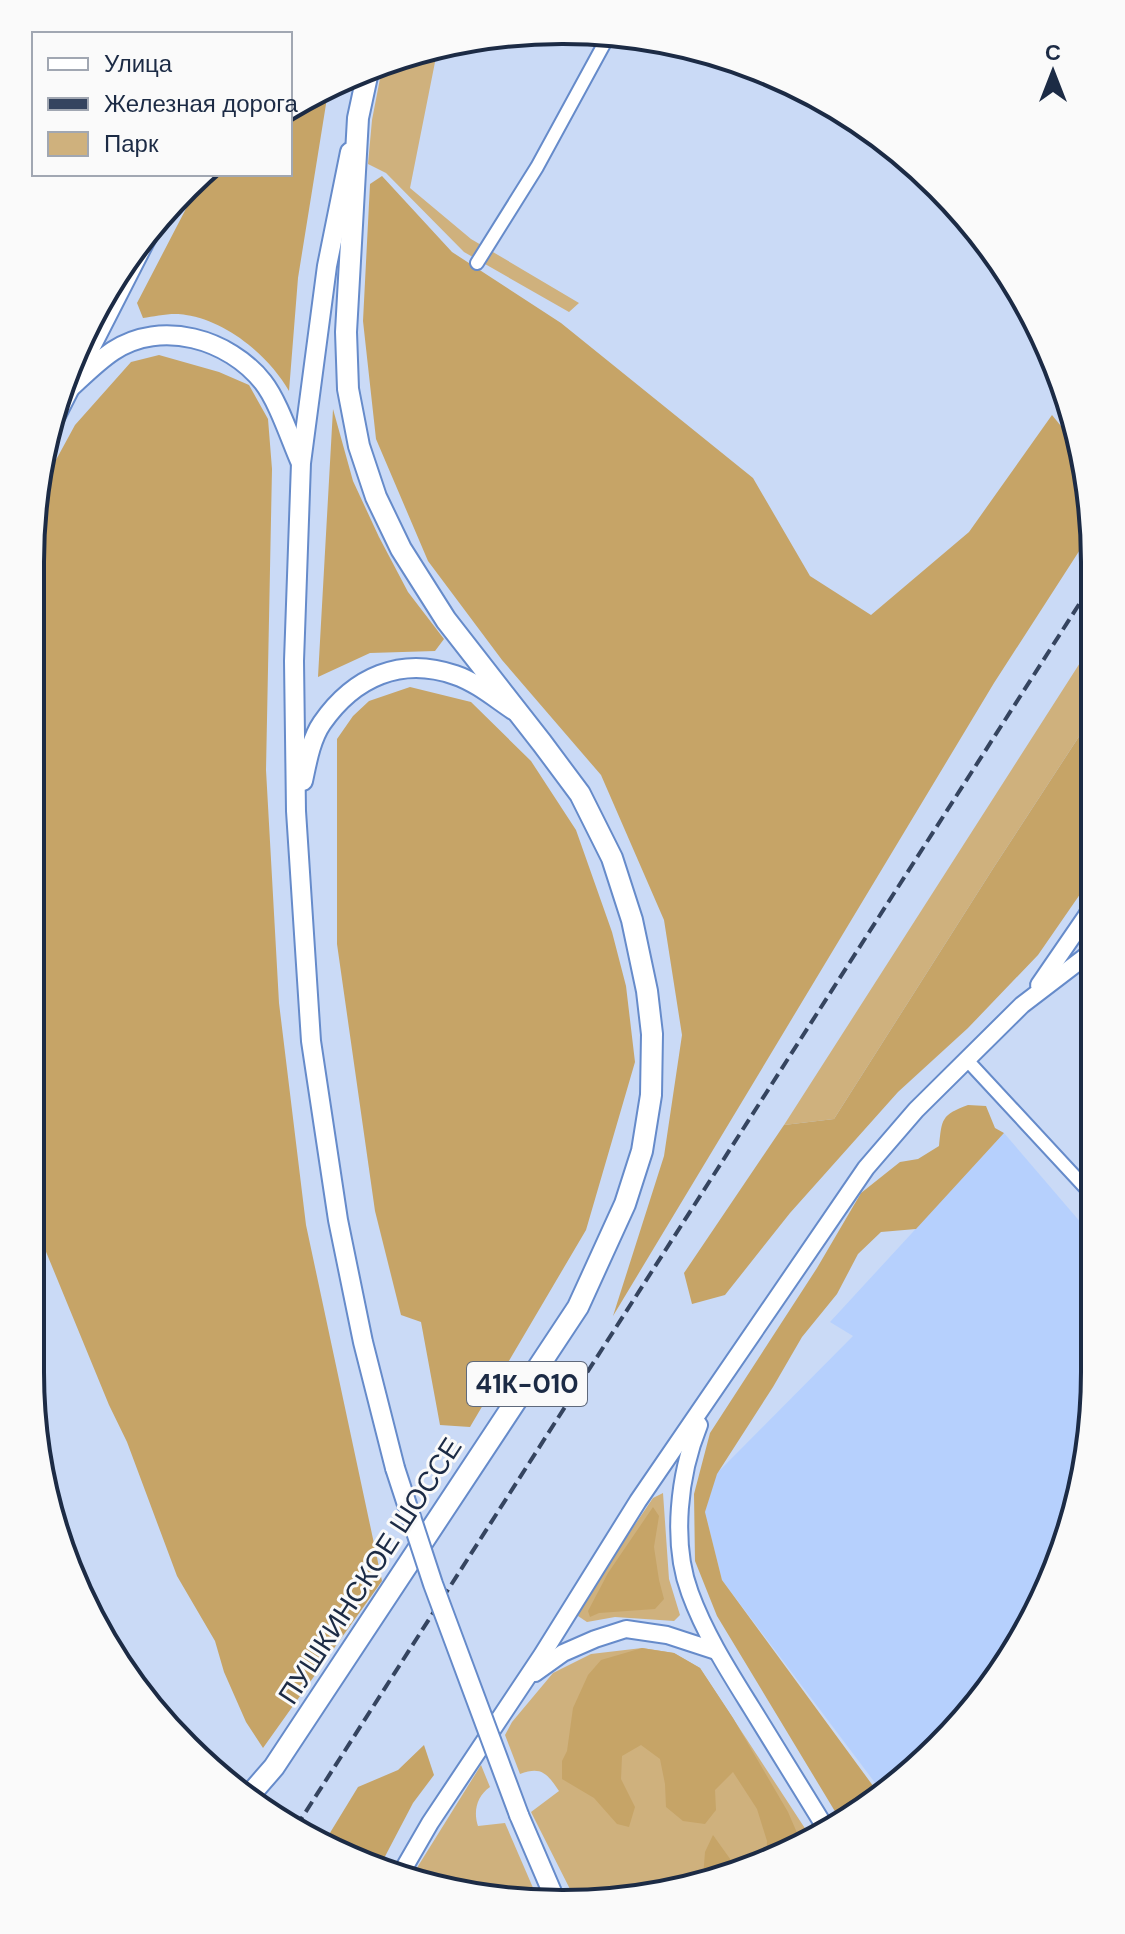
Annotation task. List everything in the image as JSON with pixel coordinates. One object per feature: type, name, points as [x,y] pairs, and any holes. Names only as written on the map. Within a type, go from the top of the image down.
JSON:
[{"type":"main road","name":"ПУШКИНСКОЕ ШОССЕ","points":[[255,1789],[274,1767],[578,1307],[625,1204],[642,1151],[651,1095],[652,1034],[647,991],[632,920],[612,858],[580,794],[446,620],[401,549],[376,497],[359,446],[348,389],[346,332],[358,118],[366,82]]},
{"type":"main road","points":[[358,118],[327,266],[301,463],[294,661],[296,811],[311,1041],[338,1220],[363,1342],[395,1468],[433,1584],[519,1815],[551,1890]]},
{"type":"main road","points":[[77,381],[113,350],[142,337],[180,335],[210,343],[241,361],[264,383],[301,463]]},
{"type":"main road","points":[[296,811],[308,757],[320,725],[344,697],[381,673],[417,668],[458,676],[517,713]]},
{"type":"street","points":[[477,263],[537,167],[603,46]]},
{"type":"street","points":[[1031,996],[1081,924]]},
{"type":"street","points":[[406,1865],[638,1501],[866,1168],[895,1133],[1031,996],[1081,959]]},
{"type":"street","points":[[967,1060],[1081,1183]]},
{"type":"street","points":[[712,1394],[689,1449],[679,1503],[680,1547],[689,1592],[716,1651],[821,1821]]},
{"type":"street","points":[[525,1680],[563,1653],[626,1629],[667,1635],[716,1651]]},
{"type":"shaded area","points":[[327,100],[298,278],[289,391],[270,365],[231,332],[217,324],[186,315],[143,318],[137,303],[188,205],[196,196],[218,176],[292,176],[292,120]]},
{"type":"shaded area","points":[[382,176],[452,252],[561,323],[753,478],[810,576],[871,615],[969,532],[1052,415],[1063,429],[1071,461],[1081,549],[994,683],[613,1316],[664,1156],[682,1035],[664,920],[601,775],[502,660],[428,561],[376,439],[363,321],[370,184]]},
{"type":"shaded area","points":[[159,355],[219,372],[249,385],[268,419],[272,469],[266,770],[279,1003],[306,1225],[382,1581],[263,1748],[246,1722],[224,1672],[215,1641],[177,1576],[127,1442],[44,1247],[44,562],[48,495],[53,465],[75,425],[131,362]]},
{"type":"shaded area","points":[[333,409],[353,481],[379,537],[408,592],[444,639],[435,651],[370,653],[318,677]]},
{"type":"shaded area","points":[[410,687],[471,702],[531,761],[576,830],[612,932],[626,986],[635,1062],[586,1230],[470,1427],[440,1425],[421,1322],[401,1315],[375,1211],[337,944],[337,739],[353,716],[369,701]]},
{"type":"shaded area","points":[[1081,733],[1081,893],[1038,955],[968,1028],[898,1092],[790,1213],[725,1295],[692,1304],[684,1273],[784,1125],[834,1119]]},
{"type":"shaded area","points":[[968,1105],[986,1106],[995,1128],[1004,1133],[916,1229],[881,1232],[858,1254],[837,1294],[802,1337],[717,1474],[705,1512],[722,1580],[873,1786],[836,1813],[717,1616],[695,1561],[694,1494],[710,1433],[817,1268],[861,1193],[900,1162],[918,1159],[939,1146],[944,1119]]},
{"type":"shaded area","points":[[1004,1133],[1081,1223],[1081,1372],[1077,1439],[1063,1506],[1042,1570],[1012,1631],[974,1687],[929,1738],[876,1784],[722,1580],[705,1512],[716,1474],[853,1336],[830,1322]]},
{"type":"shaded area","points":[[653,1507],[659,1516],[654,1547],[664,1599],[655,1609],[599,1613],[590,1617],[588,1611],[608,1573]]},
{"type":"shaded area","points":[[642,1648],[674,1653],[700,1668],[733,1718],[798,1834],[767,1848],[757,1809],[733,1772],[715,1790],[716,1810],[705,1824],[683,1821],[666,1807],[660,1759],[641,1745],[622,1756],[621,1779],[635,1807],[629,1827],[617,1824],[594,1798],[562,1779],[562,1761],[567,1751],[573,1708],[588,1675],[601,1660]]},
{"type":"shaded area","points":[[424,1745],[434,1775],[413,1803],[384,1858],[329,1835],[358,1787],[398,1770]]},
{"type":"shaded area","points":[[713,1835],[732,1861],[704,1870],[705,1852]]},
{"type":"green space","points":[[435,60],[410,188],[471,239],[579,303],[569,312],[464,252],[386,173],[368,164],[380,77]]},
{"type":"green space","points":[[1081,661],[1081,733],[834,1119],[784,1125]]},
{"type":"green space","points":[[663,1493],[669,1579],[680,1615],[674,1621],[615,1617],[587,1622],[578,1616],[579,1607],[653,1498]]},
{"type":"green space","points":[[642,1648],[674,1653],[700,1668],[806,1830],[761,1851],[697,1872],[630,1886],[570,1890],[531,1812],[559,1791],[543,1773],[533,1771],[520,1774],[505,1735],[512,1722],[553,1673],[591,1654]]},
{"type":"green space","points":[[481,1765],[490,1787],[477,1804],[478,1826],[505,1823],[534,1889],[461,1880],[417,1868]]},
{"type":"railway","points":[[301,1820],[1081,601]]}]
